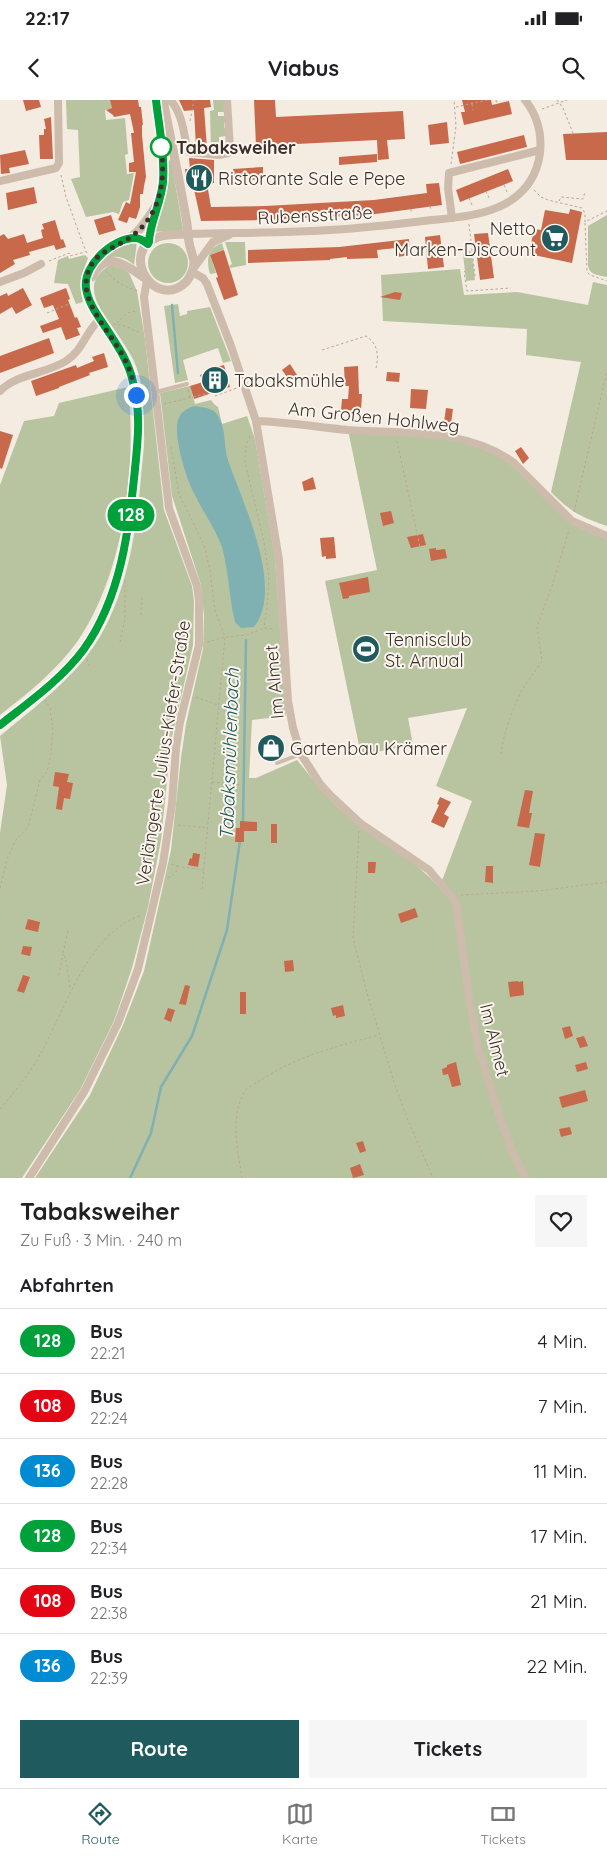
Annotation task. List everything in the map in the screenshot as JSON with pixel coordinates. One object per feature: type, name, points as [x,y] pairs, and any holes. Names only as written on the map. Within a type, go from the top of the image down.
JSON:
[{"type":"street","points":[[0,181],[56,168],[59,163],[58,100]]},
{"type":"street","points":[[149,243],[150,231],[161,192],[163,168],[156,100]]},
{"type":"street","points":[[88,296],[94,273],[102,264],[108,261],[122,263],[157,287],[170,289],[186,282],[193,270],[194,260],[190,250],[163,100]]},
{"type":"street","points":[[170,100],[174,104],[182,123],[189,152],[219,155],[228,153],[230,149],[227,100]]},
{"type":"street","name":"Rubensstraße","points":[[188,234],[349,229],[468,216],[487,211],[504,204],[520,194],[528,185],[536,168],[540,150],[537,120],[525,100]]},
{"type":"street","points":[[452,218],[448,188],[449,173],[540,150]]},
{"type":"street","points":[[0,725],[41,693],[71,664],[84,648],[102,616],[121,562],[130,520],[138,435],[136,395],[134,382],[126,361],[88,296],[86,280],[91,267],[106,249],[137,232],[158,204]]},
{"type":"street","name":"Rubensstraße","points":[[193,270],[213,242],[236,233]]},
{"type":"street","points":[[146,279],[140,266],[142,253],[149,243],[158,237],[188,234]]},
{"type":"street","points":[[168,236],[181,240],[190,250]]},
{"type":"street","points":[[128,238],[141,239],[149,243]]},
{"type":"street","points":[[0,282],[41,264]]},
{"type":"street","name":"Im Almet","points":[[193,270],[207,284],[256,421],[279,560],[288,701],[301,754],[320,784],[360,823],[429,870],[456,902],[478,1048],[504,1129],[526,1178]]},
{"type":"street","name":"Verlängerte Julius-Kiefer-Straße","points":[[29,1178],[84,1092],[118,1024],[138,970],[163,863],[170,824],[176,748],[199,645],[198,586],[170,508],[144,297],[146,279]]},
{"type":"street","points":[[0,391],[13,381],[63,363],[74,355],[93,325],[100,319]]},
{"type":"street","name":"Am Großen Hohlweg","points":[[256,421],[438,436],[470,442],[504,455],[514,462],[572,521],[607,536]]},
{"type":"lane","points":[[156,392],[187,384]]},
{"type":"lane","points":[[278,763],[301,754]]},
{"type":"path","points":[[190,124],[191,108],[194,100]]},
{"type":"path","points":[[449,173],[455,138],[454,100]]},
{"type":"path","points":[[455,107],[487,100]]},
{"type":"path","points":[[496,100],[497,104]]},
{"type":"path","points":[[542,109],[559,101],[567,100]]},
{"type":"path","points":[[559,101],[573,133]]},
{"type":"path","points":[[472,103],[473,110]]},
{"type":"path","points":[[55,258],[86,252],[66,196],[61,175],[56,168]]},
{"type":"path","points":[[504,184],[507,192]]},
{"type":"path","points":[[528,185],[541,197],[582,208],[585,213],[587,272],[590,275],[607,280]]},
{"type":"path","points":[[486,191],[490,200]]},
{"type":"path","points":[[558,202],[561,197],[583,199],[585,192]]},
{"type":"path","points":[[470,198],[472,205]]},
{"type":"path","points":[[430,206],[431,211]]},
{"type":"path","points":[[585,222],[607,211]]},
{"type":"path","points":[[468,216],[474,276]]},
{"type":"path","points":[[330,217],[330,222]]},
{"type":"path","points":[[474,265],[464,272],[467,292],[511,288]]},
{"type":"path","points":[[104,268],[118,283],[137,290]]},
{"type":"path","points":[[47,312],[69,304]]},
{"type":"path","points":[[111,325],[127,314],[141,310]]},
{"type":"path","points":[[116,323],[145,335]]},
{"type":"path","points":[[322,350],[366,336],[373,342],[376,348],[378,359],[376,368]]},
{"type":"path","points":[[501,754],[502,744],[515,708],[524,688],[542,661],[537,627],[572,521],[607,370]]},
{"type":"path","points":[[164,404],[213,392],[215,396],[245,386]]},
{"type":"path","points":[[188,392],[190,398]]},
{"type":"path","points":[[253,432],[244,454],[264,542],[269,577],[264,628]]},
{"type":"path","points":[[396,433],[420,547]]},
{"type":"path","points":[[170,443],[179,494],[204,545],[210,570],[215,611],[225,637],[202,889]]},
{"type":"path","points":[[120,642],[125,618],[125,581]]},
{"type":"path","points":[[141,614],[142,596]]},
{"type":"path","points":[[199,645],[225,637],[247,635],[264,628],[284,629]]},
{"type":"path","points":[[0,888],[7,859],[16,840],[28,827],[40,780],[46,772],[51,755],[53,730],[50,708],[41,693]]},
{"type":"path","points":[[187,694],[219,705]]},
{"type":"path","points":[[212,782],[241,785]]},
{"type":"path","points":[[160,790],[159,802],[173,792]]},
{"type":"path","points":[[360,823],[353,938],[380,1035],[407,1118],[433,1178]]},
{"type":"path","points":[[170,824],[208,828]]},
{"type":"path","points":[[163,863],[204,870]]},
{"type":"path","points":[[160,875],[171,877],[176,872],[177,866]]},
{"type":"path","points":[[451,896],[538,891],[607,882]]},
{"type":"path","points":[[0,1109],[20,1086],[37,1060],[70,989],[96,950],[114,929],[128,919],[152,912]]},
{"type":"path","points":[[59,975],[68,931]]},
{"type":"path","points":[[63,953],[70,989]]},
{"type":"path","points":[[242,1178],[235,1130],[240,1106],[246,1090],[271,1072],[305,1056],[380,1035]]},
{"type":"green space","points":[[66,100],[112,100],[112,108],[105,110],[106,120],[125,118],[128,154],[125,155],[127,174],[134,173],[129,200],[123,202],[119,214],[113,212],[86,217],[71,179],[80,177],[78,130],[67,129]]},
{"type":"green space","points":[[213,100],[224,100],[224,112],[218,112],[218,116],[224,116],[226,122],[224,123],[224,128],[227,129],[226,136],[219,137],[219,140],[222,146],[228,146],[226,151],[211,152],[210,111],[214,110]]},
{"type":"green space","points":[[171,160],[183,229],[153,232],[164,197],[168,161]]},
{"type":"green space","points":[[607,215],[607,277],[590,271],[588,265],[588,226]]},
{"type":"green space","points":[[137,242],[134,265],[118,257],[110,257],[101,261],[100,259],[117,248]]},
{"type":"green space","points":[[225,242],[245,242],[246,265],[230,268],[229,266],[232,264]]},
{"type":"green space","points":[[172,243],[179,246],[185,252],[188,263],[187,271],[179,280],[172,283],[164,283],[157,280],[149,271],[148,259],[151,252],[160,244]]},
{"type":"green space","points":[[222,243],[224,250],[210,255],[216,273],[210,274],[209,256],[213,248]]},
{"type":"green space","points":[[470,251],[475,280],[466,281],[463,254]]},
{"type":"green space","points":[[85,255],[88,258],[82,280],[83,302],[76,304],[68,284],[54,283],[58,260],[68,256],[69,259]]},
{"type":"green space","points":[[110,265],[122,268],[129,273],[137,291],[145,339],[164,510],[192,586],[194,601],[193,645],[171,741],[161,840],[148,907],[132,968],[114,1021],[80,1090],[22,1178],[0,1178],[0,833],[7,785],[0,736],[63,682],[82,662],[96,643],[118,598],[131,550],[139,501],[144,449],[143,401],[140,379],[131,356],[99,306],[94,289],[95,280],[100,272]]},
{"type":"green space","points":[[460,269],[464,295],[517,292],[588,305],[593,282],[607,285],[607,526],[576,513],[551,492],[581,362],[526,355],[527,329],[383,321],[381,275]]},
{"type":"green space","points":[[178,304],[180,316],[187,314],[187,311],[210,307],[231,361],[223,363],[218,348],[183,360],[188,380],[175,383],[164,306]]},
{"type":"green space","points":[[190,386],[195,404],[211,400],[218,407],[222,424],[247,416],[255,439],[275,558],[286,716],[252,720],[249,778],[256,778],[297,760],[339,808],[366,830],[409,860],[438,886],[443,878],[472,801],[436,786],[467,708],[408,718],[413,745],[361,755],[325,581],[377,570],[348,430],[439,436],[503,455],[567,517],[607,535],[607,1178],[35,1178],[90,1095],[123,1025],[144,971],[171,850],[186,724],[203,649],[204,616],[201,585],[172,496],[160,393]]},
{"type":"green space","points":[[128,387],[130,451],[128,485],[124,519],[106,585],[93,615],[69,653],[41,681],[0,715],[0,485],[24,421],[54,416],[59,403]]},
{"type":"water","points":[[195,406],[206,408],[216,413],[222,424],[228,460],[258,544],[265,590],[262,610],[254,627],[241,628],[235,622],[222,547],[191,486],[181,457],[177,436],[178,420],[185,410]]},
{"type":"building","points":[[23,100],[39,100],[41,107],[26,111]]},
{"type":"building","points":[[110,100],[138,100],[139,107],[141,107],[146,177],[143,194],[140,194],[140,207],[136,219],[129,217],[127,223],[118,220],[126,202],[130,204],[136,172],[129,172],[129,163],[134,162],[131,133],[134,133],[130,114],[114,117],[106,110],[112,108]]},
{"type":"building","points":[[179,100],[210,100],[211,107],[204,108],[207,148],[196,147],[194,110],[184,111]]},
{"type":"building","points":[[254,100],[275,100],[276,117],[403,111],[405,139],[387,140],[389,159],[378,160],[377,140],[256,146]]},
{"type":"building","points":[[462,100],[491,100],[492,105],[509,101],[512,114],[464,125],[461,112],[465,112]]},
{"type":"building","points":[[51,117],[53,159],[40,159],[39,135],[44,135],[44,129],[46,129],[44,119]]},
{"type":"building","points":[[447,122],[449,143],[430,145],[428,125]]},
{"type":"building","points":[[607,132],[607,160],[566,160],[563,134]]},
{"type":"building","points":[[524,135],[527,147],[460,164],[457,152]]},
{"type":"building","points":[[25,150],[29,164],[9,168],[10,173],[1,174],[0,155]]},
{"type":"building","points":[[377,154],[377,162],[339,165],[339,157]]},
{"type":"building","points":[[189,158],[214,160],[214,183],[207,184],[211,207],[374,200],[427,193],[426,184],[439,183],[442,205],[368,215],[201,221],[193,185],[187,186],[185,169],[190,169]]},
{"type":"building","points":[[263,167],[263,179],[233,181],[233,169]]},
{"type":"building","points":[[508,169],[513,181],[460,202],[456,190]]},
{"type":"building","points":[[34,187],[37,203],[8,210],[6,193]]},
{"type":"building","name":"Netto Marken-Discount","points":[[570,209],[582,212],[572,263],[529,254],[534,229],[541,230],[545,210],[569,214]]},
{"type":"building","points":[[111,215],[116,230],[99,235],[94,220]]},
{"type":"building","points":[[55,220],[61,240],[63,239],[66,247],[56,250],[54,245],[29,252],[30,255],[13,260],[15,264],[0,273],[0,236],[4,234],[8,239],[24,234],[27,243],[43,238],[41,230],[44,229],[42,224]]},
{"type":"building","points":[[488,233],[494,278],[480,280],[474,234]]},
{"type":"building","points":[[440,235],[444,267],[428,269],[425,237]]},
{"type":"building","points":[[409,239],[410,255],[397,257],[396,248],[377,250],[378,258],[347,259],[347,257],[330,260],[248,263],[248,250],[339,247]]},
{"type":"building","points":[[224,250],[238,295],[224,300],[210,255]]},
{"type":"building","points":[[23,288],[32,305],[16,314],[12,307],[0,314],[0,296],[7,293],[8,296]]},
{"type":"building","points":[[66,288],[70,299],[68,300],[75,318],[77,317],[81,327],[77,328],[80,335],[66,340],[61,327],[43,333],[40,326],[59,319],[53,305],[44,308],[40,298]]},
{"type":"building","points":[[395,292],[402,293],[400,300],[380,297]]},
{"type":"building","points":[[49,338],[54,353],[0,373],[0,356]]},
{"type":"building","points":[[104,353],[108,367],[89,373],[90,375],[36,396],[31,381],[76,365],[77,368],[94,361],[92,357]]},
{"type":"building","points":[[290,364],[297,375],[290,381],[282,370]]},
{"type":"building","name":"Tabaksmühle","points":[[224,365],[230,387],[194,399],[190,386],[203,382],[200,375]]},
{"type":"building","points":[[358,366],[359,394],[362,394],[361,411],[341,410],[342,399],[348,399],[349,386],[345,386],[344,367]]},
{"type":"building","points":[[387,372],[400,373],[399,382],[386,381]]},
{"type":"building","points":[[411,389],[428,390],[426,409],[410,408]]},
{"type":"building","points":[[446,408],[453,409],[451,423],[444,422]]},
{"type":"building","points":[[0,431],[13,435],[2,469],[0,468]]},
{"type":"building","points":[[521,447],[529,458],[523,464],[515,451]]},
{"type":"building","points":[[313,477],[316,489],[304,491],[302,482]]},
{"type":"building","points":[[391,511],[394,523],[383,526],[380,513]]},
{"type":"building","points":[[423,534],[426,545],[411,548],[407,537]]},
{"type":"building","points":[[334,537],[336,558],[326,559],[326,556],[322,557],[320,538]]},
{"type":"building","points":[[436,548],[436,550],[445,549],[447,558],[431,561],[429,549]]},
{"type":"building","points":[[368,577],[370,592],[343,599],[339,583]]},
{"type":"building","points":[[55,772],[69,774],[67,782],[73,783],[70,799],[64,798],[62,810],[56,809],[59,787],[53,786]]},
{"type":"building","points":[[525,790],[533,791],[529,813],[532,813],[529,828],[517,826]]},
{"type":"building","points":[[440,797],[451,802],[444,814],[449,817],[444,828],[431,822],[439,805],[437,804]]},
{"type":"building","points":[[240,821],[257,822],[257,831],[244,831],[244,842],[235,842],[236,828],[240,828]]},
{"type":"building","points":[[271,824],[277,824],[277,843],[271,843]]},
{"type":"building","points":[[535,833],[545,834],[540,867],[529,865]]},
{"type":"building","points":[[193,853],[200,854],[198,867],[188,865]]},
{"type":"building","points":[[368,862],[376,862],[375,873],[368,873]]},
{"type":"building","points":[[486,866],[493,866],[493,883],[485,882]]},
{"type":"building","points":[[415,908],[418,917],[401,923],[398,914]]},
{"type":"building","points":[[28,919],[40,922],[38,932],[25,929]]},
{"type":"building","points":[[23,946],[32,947],[30,956],[21,954]]},
{"type":"building","points":[[293,960],[294,971],[285,972],[284,961]]},
{"type":"building","points":[[23,975],[30,977],[24,993],[17,991]]},
{"type":"building","points":[[523,981],[524,995],[510,997],[508,982]]},
{"type":"building","points":[[185,985],[190,986],[186,1005],[179,1004]]},
{"type":"building","points":[[240,992],[246,992],[246,1014],[240,1014]]},
{"type":"building","points":[[343,1005],[345,1016],[336,1018],[336,1015],[333,1016],[331,1008]]},
{"type":"building","points":[[168,1008],[175,1010],[171,1022],[164,1019]]},
{"type":"building","points":[[570,1026],[573,1036],[565,1039],[562,1028]]},
{"type":"building","points":[[584,1036],[588,1046],[580,1048],[576,1038]]},
{"type":"building","points":[[456,1062],[461,1085],[452,1087],[448,1074],[443,1075],[442,1069]]},
{"type":"building","points":[[586,1062],[588,1069],[577,1072],[575,1065]]},
{"type":"building","points":[[585,1090],[588,1101],[562,1108],[559,1097]]},
{"type":"building","points":[[570,1127],[572,1134],[561,1137],[559,1129]]},
{"type":"building","points":[[363,1141],[366,1151],[360,1153],[356,1143]]},
{"type":"building","points":[[360,1164],[364,1175],[353,1178],[350,1168]]},
{"type":"waterway","name":"Tabaksmühlenbach","points":[[172,305],[178,373]]},
{"type":"waterway","name":"Tabaksmühlenbach","points":[[243,823],[246,640]]},
{"type":"waterway","name":"Tabaksmühlenbach","points":[[130,1178],[151,1133],[161,1087],[192,1036],[227,930],[240,841]]},
{"type":"bus line","name":"128","points":[[0,725],[41,693],[71,664],[84,648],[109,600],[121,562],[131,511],[138,435],[136,395],[134,382],[126,361],[90,302],[86,280],[91,267],[106,249],[128,238],[141,239],[148,244],[149,242],[163,181],[163,160],[156,100]]},
{"type":"place","name":"Tabaksweiher","points":[[161,147]]},
{"type":"place","name":"Ristorante Sale e Pepe","points":[[199,178]]},
{"type":"place","name":"Netto Marken-Discount","points":[[555,238]]},
{"type":"place","name":"Tabaksmühle","points":[[215,380]]},
{"type":"place","name":"Tennisclub St. Arnual","points":[[366,649]]},
{"type":"place","name":"Gartenbau Krämer","points":[[271,748]]},
{"type":"route","points":[[136,395],[134,382],[126,361],[90,302],[86,280],[91,267],[102,253],[137,232],[158,204],[163,181],[161,144],[161,147]]}]
